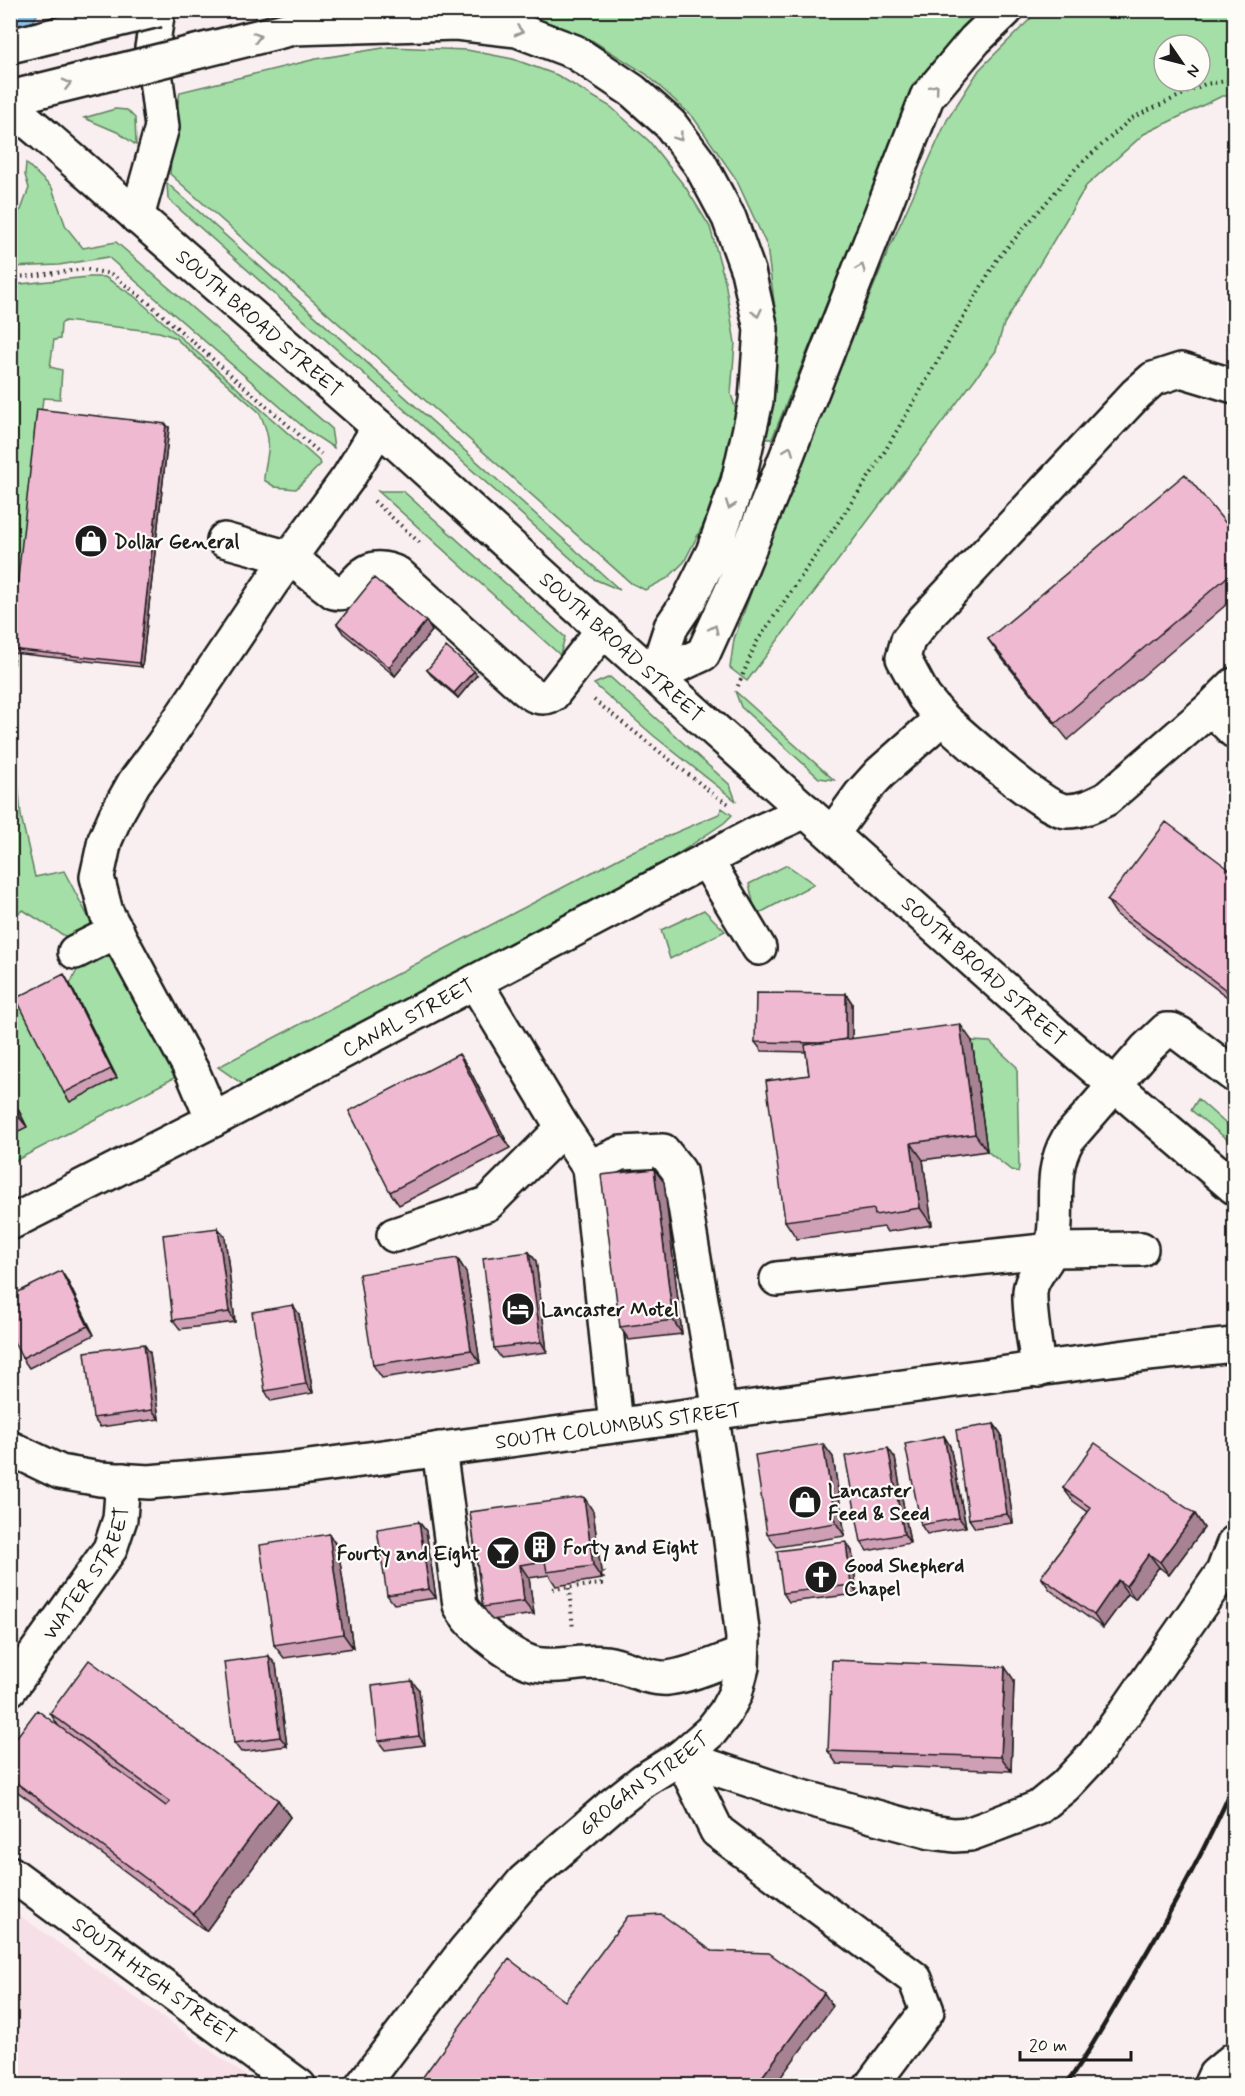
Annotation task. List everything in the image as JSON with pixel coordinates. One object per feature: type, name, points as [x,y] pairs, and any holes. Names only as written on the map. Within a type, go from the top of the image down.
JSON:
[{"type":"main road","points":[[10,46],[158,10],[152,48],[162,127],[137,217]]},
{"type":"main road","points":[[10,98],[363,10]]},
{"type":"main road","points":[[655,676],[703,654],[782,468],[927,97],[975,39],[1006,10]]},
{"type":"main road","points":[[293,28],[456,23],[517,30],[575,52],[633,91],[670,124],[700,164],[729,218],[748,271],[761,329],[756,400],[738,482],[713,552],[688,602],[671,627],[655,676]]},
{"type":"main road","name":"SOUTH BROAD STREET","points":[[10,106],[380,427],[806,811],[1114,1085],[1234,1187]]},
{"type":"main road","points":[[1234,386],[1181,370],[1153,378],[924,620],[908,640],[903,658],[924,697],[942,718],[1027,790],[1065,811],[1088,808],[1106,799],[1211,708],[1234,685]]},
{"type":"main road","points":[[213,1120],[193,1073],[106,912],[98,877],[105,840],[116,814],[134,783],[348,478],[380,427]]},
{"type":"main road","points":[[224,540],[290,558],[334,592],[341,594],[347,591],[359,576],[371,569],[387,569],[398,574],[537,697],[545,698],[552,695],[603,630]]},
{"type":"main road","points":[[1211,708],[1234,731]]},
{"type":"main road","points":[[832,834],[861,794],[880,773],[942,718]]},
{"type":"main road","name":"CANAL STREET","points":[[10,1223],[213,1120],[759,832],[806,811]]},
{"type":"main road","points":[[706,860],[759,948]]},
{"type":"main road","points":[[75,951],[117,931]]},
{"type":"main road","points":[[475,982],[589,1167],[616,1425]]},
{"type":"main road","points":[[1038,1370],[1030,1292],[1033,1279],[1052,1250],[1056,1167],[1060,1152],[1068,1139],[1153,1041],[1166,1030],[1180,1034],[1234,1075]]},
{"type":"main road","points":[[394,1236],[487,1204],[563,1128]]},
{"type":"main road","name":"GROGAN STREET","points":[[362,2085],[464,1952],[524,1881],[644,1780],[681,1757],[711,1731],[725,1713],[735,1694],[742,1667],[742,1638],[716,1412],[679,1171],[663,1151],[621,1153],[589,1167]]},
{"type":"main road","points":[[777,1279],[1052,1250],[1141,1249]]},
{"type":"main road","name":"SOUTH COLUMBUS STREET","points":[[10,1448],[60,1472],[100,1479],[149,1482],[294,1469],[1038,1370],[1233,1341]]},
{"type":"main road","points":[[439,1449],[460,1605],[465,1615],[482,1633],[531,1663],[542,1665],[605,1663],[638,1673],[666,1678],[742,1654]]},
{"type":"main road","name":"WATER STREET","points":[[10,1689],[110,1549],[120,1519],[123,1480]]},
{"type":"main road","points":[[681,1757],[795,1795],[931,1832],[954,1835],[970,1834],[1010,1820],[1038,1808],[1065,1786],[1094,1755],[1223,1572],[1234,1543]]},
{"type":"main road","points":[[681,1757],[717,1831],[915,1979],[927,2012],[871,2085]]},
{"type":"main road","name":"SOUTH HIGH STREET","points":[[10,1873],[299,2085]]},
{"type":"main road","points":[[1210,2085],[1215,2075],[1234,2059]]},
{"type":"path","points":[[738,686],[756,643],[875,468],[998,258],[1077,167],[1132,118],[1205,84],[1234,80]]},
{"type":"path","points":[[10,277],[85,269],[111,274],[144,299],[324,456]]},
{"type":"path","points":[[553,1589],[601,1584],[604,1575],[603,1568]]},
{"type":"shaded area","points":[[11,1909],[259,2085],[11,2085]]},
{"type":"green space","points":[[529,10],[981,11],[939,61],[902,116],[772,439],[764,439],[779,342],[767,246],[736,179],[693,117],[646,74],[593,41],[526,15]]},
{"type":"green space","points":[[1043,11],[1234,11],[1234,96],[1222,96],[1144,134],[1086,186],[1004,324],[996,351],[747,681],[730,668],[734,639],[776,524],[889,249],[947,120],[979,70],[1033,16]]},
{"type":"green space","points":[[389,47],[467,50],[513,59],[557,75],[611,107],[649,141],[686,188],[710,227],[725,281],[735,343],[731,394],[737,413],[730,446],[705,521],[684,562],[668,578],[645,590],[631,583],[170,174],[173,128],[180,92],[316,59]]},
{"type":"green space","points":[[115,109],[127,110],[135,118],[136,145],[117,132],[84,118]]},
{"type":"green space","points":[[26,163],[52,188],[66,227],[83,248],[116,242],[331,428],[334,448],[308,431],[108,257],[59,265],[11,267],[11,215],[21,210],[29,188],[25,175]]},
{"type":"green space","points":[[167,183],[620,590],[594,579],[168,199]]},
{"type":"green space","points":[[105,277],[134,296],[321,464],[296,489],[275,487],[264,480],[268,441],[259,412],[174,337],[159,332],[65,321],[61,324],[60,339],[54,340],[50,367],[62,370],[60,399],[43,398],[11,686],[11,285]]},
{"type":"green space","points":[[378,491],[403,491],[565,637],[560,655]]},
{"type":"green space","points":[[610,677],[730,785],[736,801],[654,736],[594,684]]},
{"type":"green space","points":[[735,691],[834,780],[819,778],[741,707]]},
{"type":"green space","points":[[10,756],[17,767],[21,816],[35,877],[64,871],[91,922],[87,934],[71,940],[23,910],[11,917]]},
{"type":"green space","points":[[722,808],[732,815],[724,823],[670,859],[244,1085],[218,1067],[633,851],[719,814]]},
{"type":"green space","points":[[787,865],[814,884],[756,915],[749,884]]},
{"type":"green space","points":[[704,910],[725,931],[670,959],[661,930]]},
{"type":"green space","points":[[101,953],[112,955],[178,1076],[11,1163],[11,1135],[26,1127],[11,1093],[10,974],[23,1007],[70,984],[81,962]]},
{"type":"green space","points":[[972,1041],[990,1042],[1017,1067],[1018,1172],[1011,1170],[987,1151]]},
{"type":"green space","points":[[1198,1099],[1234,1131],[1234,1145],[1191,1110]]},
{"type":"water","points":[[11,11],[39,11],[11,62]]},
{"type":"building","name":"Dollar General","points":[[37,409],[166,424],[139,663],[10,649]]},
{"type":"building","points":[[1185,474],[1234,533],[1234,571],[1056,723],[988,639]]},
{"type":"building","points":[[374,578],[426,621],[389,667],[337,624]]},
{"type":"building","points":[[446,647],[474,671],[454,693],[427,670]]},
{"type":"building","points":[[1166,822],[1234,873],[1234,996],[1107,900]]},
{"type":"building","points":[[64,974],[111,1069],[64,1093],[16,998]]},
{"type":"building","points":[[756,993],[846,994],[846,1039],[822,1043],[755,1042]]},
{"type":"building","points":[[960,1024],[975,1134],[911,1143],[920,1208],[875,1215],[874,1209],[785,1221],[766,1081],[809,1075],[805,1045]]},
{"type":"building","points":[[459,1054],[500,1134],[390,1192],[349,1111]]},
{"type":"building","points":[[10,1097],[20,1118],[10,1123]]},
{"type":"building","points":[[654,1169],[673,1320],[620,1327],[601,1175]]},
{"type":"building","points":[[218,1228],[229,1312],[173,1320],[163,1235]]},
{"type":"building","points":[[529,1252],[541,1342],[494,1348],[483,1258]]},
{"type":"building","points":[[457,1258],[471,1350],[373,1365],[359,1274]]},
{"type":"building","points":[[61,1271],[88,1326],[22,1358],[10,1334],[10,1296]]},
{"type":"building","points":[[293,1305],[306,1384],[265,1391],[252,1312]]},
{"type":"building","points":[[144,1344],[152,1410],[93,1418],[85,1352]]},
{"type":"building","points":[[994,1424],[1007,1514],[969,1519],[956,1430]]},
{"type":"building","points":[[944,1436],[959,1518],[921,1525],[905,1444]]},
{"type":"building","points":[[1095,1443],[1195,1514],[1160,1562],[1149,1554],[1126,1586],[1118,1580],[1094,1615],[1041,1577],[1091,1508],[1063,1488]]},
{"type":"building","name":"Lancaster Feed & Seed","points":[[823,1444],[836,1523],[767,1534],[755,1455]]},
{"type":"building","points":[[888,1448],[904,1534],[861,1542],[845,1456]]},
{"type":"building","name":"Forty and Eight","points":[[584,1497],[593,1566],[547,1572],[545,1561],[520,1565],[524,1601],[483,1607],[470,1512]]},
{"type":"building","points":[[419,1522],[429,1589],[387,1595],[377,1529]]},
{"type":"building","points":[[329,1534],[343,1634],[274,1645],[260,1545]]},
{"type":"building","name":"Good Shepherd Chapel","points":[[846,1542],[851,1585],[783,1593],[777,1551]]},
{"type":"building","points":[[269,1656],[280,1737],[234,1743],[224,1662]]},
{"type":"building","points":[[89,1660],[278,1800],[194,1914],[10,1778],[10,1746],[37,1710],[166,1806],[170,1802],[50,1713]]},
{"type":"building","points":[[832,1660],[1005,1667],[1001,1757],[828,1751]]},
{"type":"building","points":[[412,1681],[419,1736],[378,1741],[372,1686]]},
{"type":"building","points":[[661,1914],[712,1951],[769,1953],[824,1993],[756,2085],[417,2085],[509,1959],[565,2001],[628,1916]]},
{"type":"building","points":[[1234,1965],[1234,1984],[1231,1981]]},
{"type":"railway","points":[[1065,2086],[1098,2035],[1171,1910],[1234,1784]]},
{"type":"place","name":"Dollar General","points":[[91,541]]},
{"type":"place","name":"Lancaster Motel","points":[[518,1309]]},
{"type":"place","name":"Lancaster Feed & Seed","points":[[805,1502]]},
{"type":"place","name":"Forty and Eight","points":[[540,1547]]},
{"type":"place","name":"Fourty and Eight","points":[[503,1553]]},
{"type":"place","name":"Good Shepherd Chapel","points":[[821,1577]]}]
